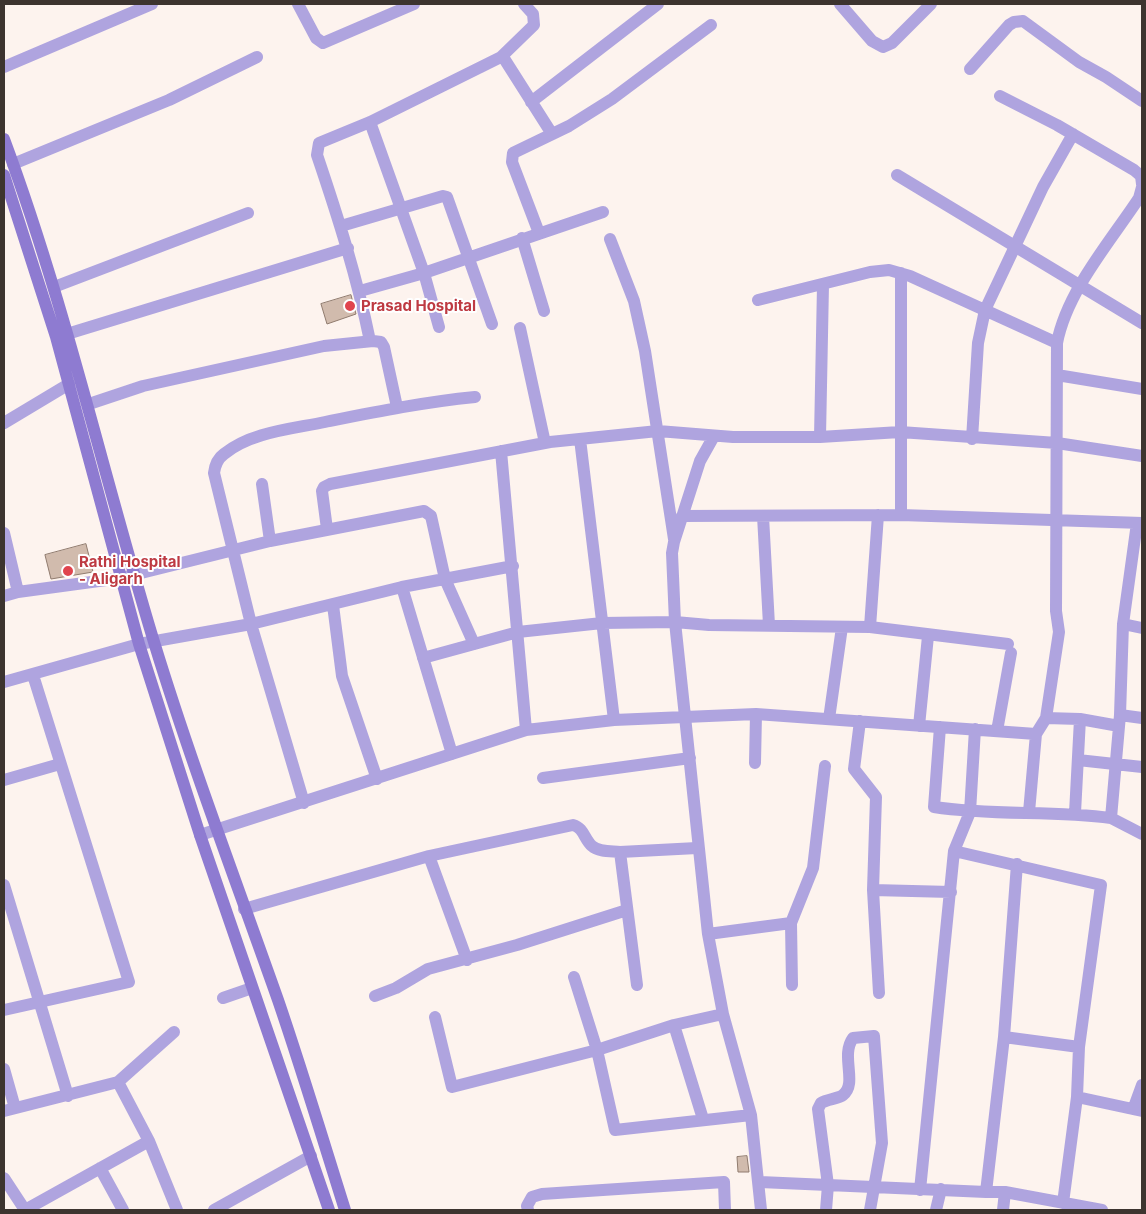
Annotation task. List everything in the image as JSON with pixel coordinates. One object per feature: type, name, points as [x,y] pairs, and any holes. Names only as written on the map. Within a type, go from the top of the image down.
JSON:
[{"type":"street","points":[[4,67],[152,4]]},
{"type":"street","points":[[298,4],[316,38],[323,43],[414,4]]},
{"type":"street","points":[[370,341],[360,291],[341,226],[316,155],[317,148],[322,141],[370,122],[501,57],[534,25],[533,14],[524,4]]},
{"type":"street","points":[[531,102],[658,4]]},
{"type":"street","points":[[840,4],[872,41],[883,47],[892,43],[931,4]]},
{"type":"street","points":[[970,69],[1009,26],[1014,22],[1023,21],[1079,62],[1106,76],[1142,101]]},
{"type":"street","points":[[539,233],[512,156],[515,152],[552,134],[612,100],[711,25]]},
{"type":"street","points":[[13,164],[169,100],[257,57]]},
{"type":"street","points":[[501,57],[505,60],[552,134]]},
{"type":"street","points":[[1000,96],[1073,134],[1141,176],[1139,198],[1081,285],[1064,316],[1057,342],[1055,521],[1056,612],[1059,632],[1046,718],[1036,734],[1029,812]]},
{"type":"street","points":[[370,122],[424,273],[439,327]]},
{"type":"street","points":[[972,438],[978,343],[985,310],[1043,187],[1073,134]]},
{"type":"street","points":[[4,139],[54,287],[89,404],[154,641],[215,830],[278,1001],[345,1210]]},
{"type":"street","points":[[4,175],[44,298],[69,384],[139,644],[200,835],[329,1210]]},
{"type":"street","points":[[897,175],[1142,323]]},
{"type":"street","points":[[341,226],[443,196],[448,197],[492,324]]},
{"type":"street","points":[[360,291],[424,273],[522,238],[603,212]]},
{"type":"street","points":[[54,287],[248,213]]},
{"type":"street","points":[[522,238],[544,311]]},
{"type":"street","points":[[610,239],[634,302],[645,351],[674,542]]},
{"type":"street","points":[[67,334],[348,248]]},
{"type":"street","points":[[758,300],[870,272],[889,270],[901,273],[1057,342]]},
{"type":"street","points":[[901,273],[901,515]]},
{"type":"street","points":[[820,437],[823,285]]},
{"type":"street","points":[[520,328],[544,443]]},
{"type":"street","points":[[89,404],[143,386],[324,346],[370,341],[381,342],[384,347],[397,408]]},
{"type":"street","points":[[1057,375],[1142,389]]},
{"type":"street","points":[[4,423],[69,384]]},
{"type":"street","points":[[304,803],[231,550],[214,480],[216,463],[223,454],[262,435],[397,408],[475,396]]},
{"type":"street","points":[[327,529],[322,493],[322,488],[326,485],[544,443],[658,431],[714,436],[820,437],[900,432],[1057,443],[1142,456]]},
{"type":"street","points":[[714,436],[700,461],[674,542],[672,553],[675,622],[690,758],[697,848],[708,934],[724,1014],[750,1115],[760,1182],[761,1210]]},
{"type":"street","points":[[580,439],[614,720]]},
{"type":"street","points":[[501,451],[513,566],[526,730]]},
{"type":"street","points":[[262,484],[270,541]]},
{"type":"street","points":[[4,596],[18,592],[121,578],[270,541],[424,510],[431,516],[445,579],[474,644]]},
{"type":"street","points":[[870,627],[878,515]]},
{"type":"street","points":[[682,516],[901,515],[1140,523],[1123,624],[1119,720],[1110,818]]},
{"type":"street","points":[[764,516],[768,625]]},
{"type":"street","points":[[4,533],[18,592]]},
{"type":"street","points":[[4,682],[139,644],[251,624],[402,587],[513,566]]},
{"type":"street","points":[[402,587],[452,754]]},
{"type":"street","points":[[333,605],[342,676],[377,779]]},
{"type":"street","points":[[423,658],[518,632],[602,623],[675,622],[870,627],[928,636],[936,634],[1010,648],[997,732]]},
{"type":"street","points":[[1123,624],[1142,628]]},
{"type":"street","points":[[829,719],[842,627]]},
{"type":"street","points":[[920,726],[928,636]]},
{"type":"street","points":[[4,1010],[40,1004],[129,982],[33,675]]},
{"type":"street","points":[[200,835],[526,730],[614,720],[756,714],[1036,734]]},
{"type":"street","points":[[755,764],[756,714]]},
{"type":"street","points":[[1046,718],[1119,720],[1142,718]]},
{"type":"street","points":[[1075,813],[1080,719]]},
{"type":"street","points":[[860,721],[854,769],[876,797],[874,890],[879,994]]},
{"type":"street","points":[[940,727],[934,807],[970,812],[1075,813],[1110,818],[1142,834]]},
{"type":"street","points":[[920,1190],[954,851],[970,812],[975,729]]},
{"type":"street","points":[[543,778],[690,758]]},
{"type":"street","points":[[1078,760],[1142,767]]},
{"type":"street","points":[[4,780],[60,764]]},
{"type":"street","points":[[792,985],[791,923],[813,868],[824,766]]},
{"type":"street","points":[[244,909],[429,856],[573,825],[582,830],[590,845],[597,849],[620,852],[697,848]]},
{"type":"street","points":[[954,851],[1018,864],[1101,885],[1079,1047],[1076,1097],[1063,1203]]},
{"type":"street","points":[[620,852],[637,985]]},
{"type":"street","points":[[429,856],[467,960]]},
{"type":"street","points":[[986,1192],[1004,1037],[1018,864]]},
{"type":"street","points":[[874,890],[951,892]]},
{"type":"street","points":[[5,894],[68,1096]]},
{"type":"street","points":[[375,996],[396,988],[428,969],[467,960],[627,910]]},
{"type":"street","points":[[708,934],[791,923]]},
{"type":"street","points":[[574,977],[597,1050],[615,1130],[750,1115]]},
{"type":"street","points":[[223,998],[252,988]]},
{"type":"street","points":[[435,1017],[452,1087],[597,1050],[674,1025],[724,1014]]},
{"type":"street","points":[[674,1025],[703,1119]]},
{"type":"street","points":[[4,1069],[9,1110],[118,1082],[174,1032]]},
{"type":"street","points":[[826,1210],[828,1185],[818,1109],[821,1103],[842,1095],[848,1088],[848,1045],[853,1038],[874,1036],[882,1142],[872,1187],[870,1210]]},
{"type":"street","points":[[1004,1037],[1079,1047]]},
{"type":"street","points":[[118,1082],[149,1141],[178,1210]]},
{"type":"street","points":[[1076,1097],[1138,1109],[1142,1085]]},
{"type":"street","points":[[4,1178],[25,1210],[149,1141]]},
{"type":"street","points":[[214,1210],[311,1156]]},
{"type":"street","points":[[100,1168],[120,1209]]},
{"type":"street","points":[[528,1210],[527,1206],[532,1197],[542,1194],[724,1182],[721,1210]]},
{"type":"street","points":[[760,1182],[1005,1192],[1102,1210]]},
{"type":"street","points":[[936,1210],[941,1189]]},
{"type":"street","points":[[1003,1210],[1005,1192]]},
{"type":"building","points":[[351,295],[356,314],[327,324],[321,304]]},
{"type":"building","points":[[86,544],[93,572],[51,579],[45,555]]},
{"type":"building","points":[[747,1156],[749,1172],[738,1172],[737,1157]]},
{"type":"place","name":"Prasad Hospital","points":[[350,306]]},
{"type":"place","name":"Rathi Hospital - Aligarh","points":[[68,571]]}]
